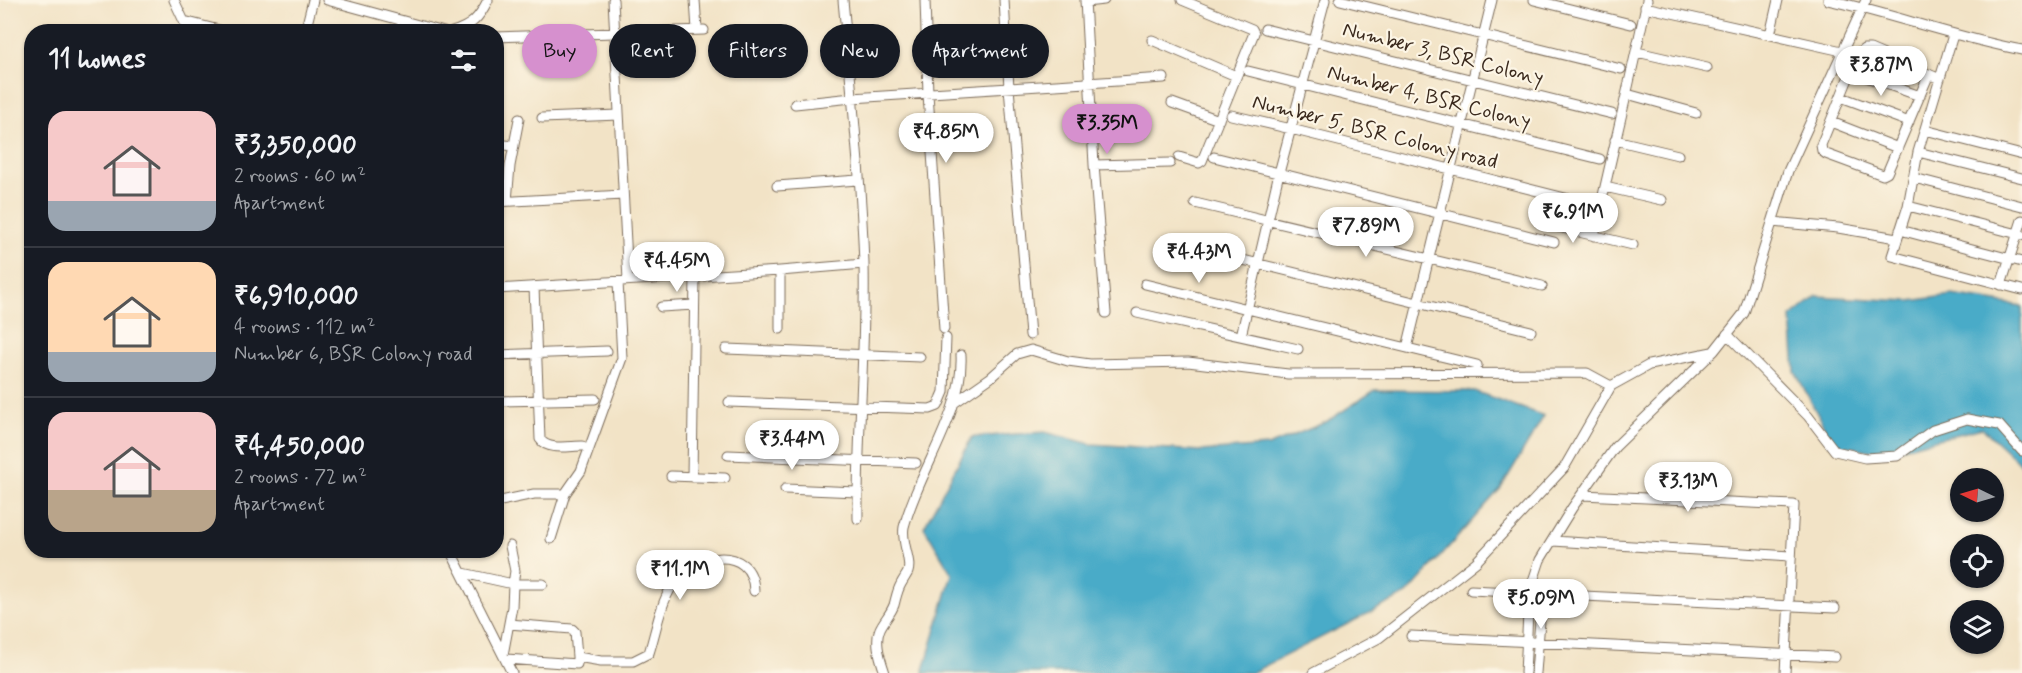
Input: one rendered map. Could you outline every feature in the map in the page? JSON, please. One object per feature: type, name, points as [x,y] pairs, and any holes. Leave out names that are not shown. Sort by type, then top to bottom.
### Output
[{"type":"street","points":[[174,0],[185,24]]},
{"type":"street","points":[[307,24],[313,0]]},
{"type":"street","points":[[327,0],[415,24]]},
{"type":"street","points":[[473,24],[488,0]]},
{"type":"street","points":[[613,0],[614,24]]},
{"type":"street","points":[[695,0],[700,30],[696,30]]},
{"type":"street","points":[[843,0],[864,264],[864,354],[858,461],[858,519]]},
{"type":"street","points":[[729,402],[930,409],[938,405],[944,392],[945,333],[927,94],[925,0]]},
{"type":"street","points":[[1004,0],[1009,88],[1030,335]]},
{"type":"street","points":[[1104,0],[1085,1],[1094,165],[1106,312]]},
{"type":"street","points":[[1179,157],[1199,163],[1202,161],[1254,33],[1252,29],[1182,0]]},
{"type":"street","points":[[1241,336],[1279,173],[1325,0]]},
{"type":"street","points":[[1340,0],[1621,69]]},
{"type":"street","points":[[1407,348],[1492,0]]},
{"type":"street","points":[[1534,0],[1631,24]]},
{"type":"street","points":[[1770,34],[1778,0]]},
{"type":"street","points":[[1828,0],[1864,4],[1953,34],[2022,50]]},
{"type":"street","points":[[1594,236],[1646,4],[1842,51]]},
{"type":"street","points":[[1525,673],[1529,593],[1540,560],[1614,447],[1714,351],[1744,313],[1788,171],[1864,4]]},
{"type":"street","points":[[184,21],[196,24]]},
{"type":"street","name":"Number 3, BSR Colony","points":[[1265,30],[1612,114]]},
{"type":"street","points":[[504,37],[609,33]]},
{"type":"street","points":[[1953,34],[1918,152],[1908,206],[1892,256],[2022,290]]},
{"type":"street","points":[[1152,40],[1236,76]]},
{"type":"street","points":[[1929,74],[1889,170],[1883,175],[1822,151],[1821,146],[1858,54],[1864,49],[1870,49],[1929,74],[1940,79]]},
{"type":"street","points":[[1637,52],[1707,68]]},
{"type":"street","name":"Number 4, BSR Colony","points":[[1248,71],[1600,159]]},
{"type":"street","points":[[1851,72],[1920,96]]},
{"type":"street","points":[[617,78],[628,280]]},
{"type":"street","points":[[795,104],[852,98],[1164,78]]},
{"type":"street","points":[[1627,94],[1696,113]]},
{"type":"street","points":[[1841,97],[1909,122]]},
{"type":"street","points":[[1173,103],[1219,120]]},
{"type":"street","name":"Number 5, BSR Colony road","points":[[1231,115],[1581,202]]},
{"type":"street","points":[[542,118],[619,116]]},
{"type":"street","points":[[507,201],[519,119]]},
{"type":"street","points":[[1831,122],[1898,148]]},
{"type":"street","points":[[1925,130],[2022,155]]},
{"type":"street","points":[[1615,140],[1678,155]]},
{"type":"street","points":[[504,145],[514,146]]},
{"type":"street","points":[[1918,152],[2022,178]]},
{"type":"street","points":[[1214,157],[1554,242]]},
{"type":"street","points":[[1094,165],[1170,163]]},
{"type":"street","points":[[1914,178],[2022,206]]},
{"type":"street","points":[[777,186],[858,180]]},
{"type":"street","points":[[1605,187],[1662,200]]},
{"type":"street","points":[[504,201],[623,195]]},
{"type":"street","points":[[1195,203],[1542,286]]},
{"type":"street","points":[[1908,206],[2020,234]]},
{"type":"street","points":[[2001,285],[2009,258],[2020,234],[2022,220]]},
{"type":"street","points":[[1772,222],[1898,234],[2022,262]]},
{"type":"street","points":[[1558,226],[1633,245]]},
{"type":"street","points":[[1174,243],[1531,331]]},
{"type":"street","points":[[504,289],[864,264]]},
{"type":"street","points":[[780,271],[780,329]]},
{"type":"street","points":[[692,477],[695,276]]},
{"type":"street","points":[[551,539],[565,494],[581,471],[622,358],[618,282]]},
{"type":"street","points":[[1145,284],[1477,365]]},
{"type":"street","points":[[534,287],[540,439],[550,447],[582,446]]},
{"type":"street","points":[[661,307],[694,306]]},
{"type":"street","points":[[1137,313],[1298,349]]},
{"type":"street","points":[[1727,334],[1808,416],[1835,451],[1865,458],[1897,456],[1933,430],[1967,418],[1999,424],[2022,451]]},
{"type":"street","points":[[726,348],[920,357]]},
{"type":"street","points":[[954,403],[990,378],[1017,354],[1031,350],[1068,361],[1090,364],[1188,362],[1288,374],[1587,373],[1611,386]]},
{"type":"street","points":[[504,355],[608,351]]},
{"type":"street","points":[[1313,673],[1379,638],[1476,562],[1564,468],[1611,386],[1649,365],[1714,351]]},
{"type":"street","points":[[885,673],[878,634],[894,605],[899,586],[908,573],[909,566],[903,544],[905,526],[920,480],[954,403],[961,355]]},
{"type":"street","points":[[504,401],[595,399]]},
{"type":"street","points":[[728,455],[916,463]]},
{"type":"street","points":[[671,476],[725,478]]},
{"type":"street","points":[[785,489],[857,492]]},
{"type":"street","points":[[504,500],[534,494],[565,494]]},
{"type":"street","points":[[1583,495],[1794,505],[1785,673]]},
{"type":"street","points":[[1553,541],[1790,556]]},
{"type":"street","points":[[505,657],[515,570],[510,546]]},
{"type":"street","points":[[455,558],[512,673]]},
{"type":"street","points":[[577,657],[601,661],[633,661],[649,653],[672,584],[688,569],[709,558],[730,559],[744,564],[754,578],[754,591]]},
{"type":"street","points":[[463,573],[513,584],[543,584]]},
{"type":"street","points":[[1533,583],[1542,594],[1536,673]]},
{"type":"street","points":[[1471,590],[1529,593]]},
{"type":"street","points":[[1542,594],[1835,608]]},
{"type":"street","points":[[505,657],[577,664],[575,632],[572,629],[509,624]]},
{"type":"street","points":[[1411,636],[1834,657]]},
{"type":"street","points":[[599,673],[601,661]]},
{"type":"street","points":[[633,661],[633,673]]},
{"type":"water","points":[[1952,295],[2022,306],[2022,465],[1982,428],[1883,453],[1833,444],[1795,371],[1791,317],[1817,296],[1910,301]]},
{"type":"water","points":[[1375,390],[1474,391],[1544,416],[1501,488],[1407,594],[1251,673],[923,673],[952,574],[924,527],[972,437],[1045,432],[1091,444],[1201,451],[1268,446],[1326,422]]}]
